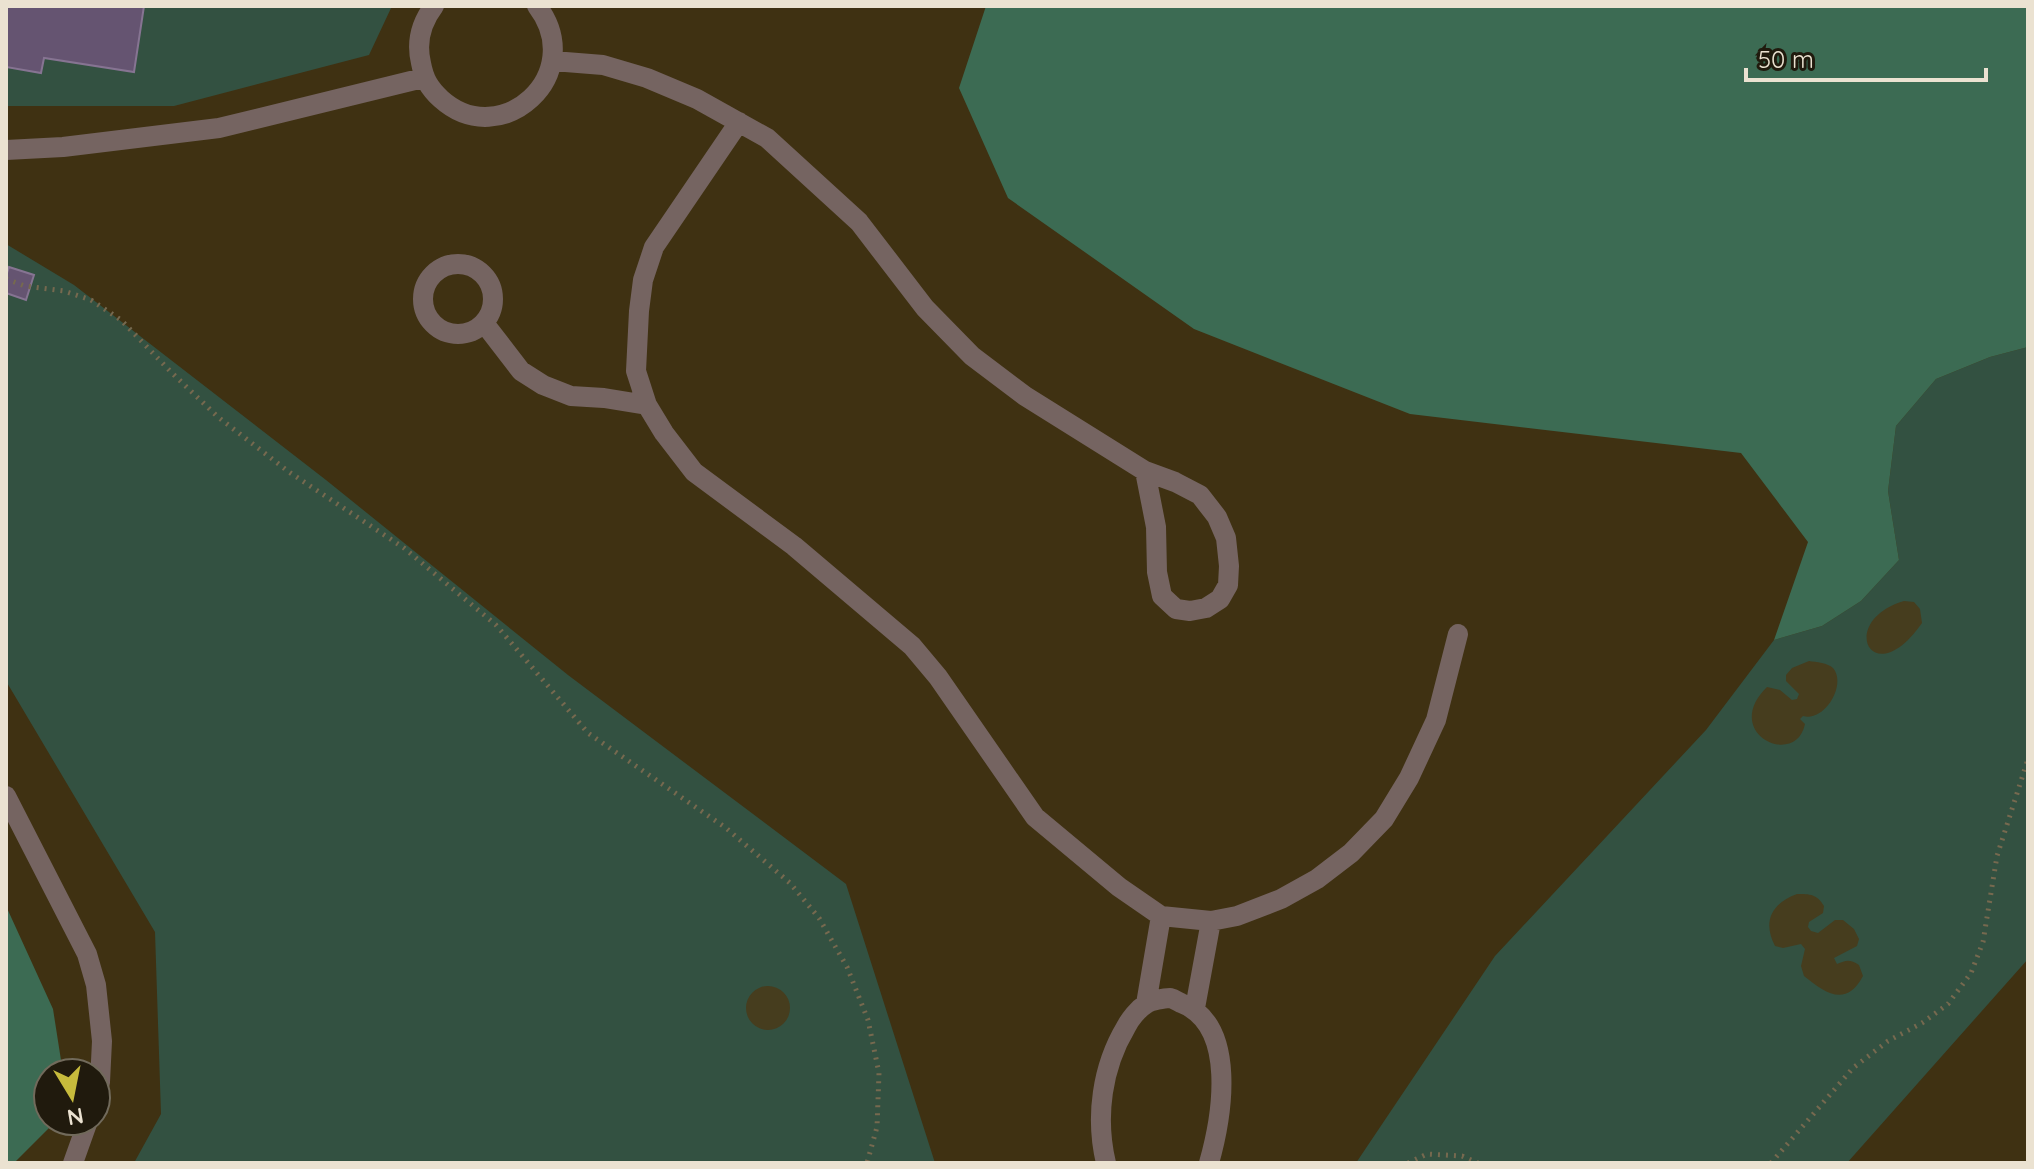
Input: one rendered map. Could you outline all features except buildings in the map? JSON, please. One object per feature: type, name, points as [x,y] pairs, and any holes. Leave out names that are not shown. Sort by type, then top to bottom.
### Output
[{"type":"street","points":[[434,6],[421,28],[418,50],[423,78],[449,106],[469,114],[491,117],[513,111],[531,99],[545,82],[553,61],[553,39],[546,18],[537,6]]},
{"type":"street","points":[[553,61],[603,65],[647,78],[697,99],[767,138],[859,222],[925,308],[972,356],[1025,396],[1145,471],[1200,495],[1217,517],[1226,538],[1229,566],[1228,585],[1220,599],[1206,608],[1190,611],[1176,609],[1162,596],[1157,572],[1156,527],[1145,471]]},
{"type":"street","points":[[6,150],[63,147],[219,128],[423,78]]},
{"type":"street","points":[[739,122],[654,247],[643,280],[636,371],[647,405],[694,472],[794,546],[912,646],[938,677],[1035,817],[1107,878],[1161,916],[1211,921],[1237,916],[1281,899],[1317,879],[1351,853],[1384,819],[1409,778],[1436,720],[1458,634]]},
{"type":"street","points":[[484,323],[521,371],[543,385],[571,396],[647,405]]},
{"type":"street","points":[[6,796],[87,954],[96,985],[101,1057]]},
{"type":"street","points":[[1146,1004],[1161,916]]},
{"type":"street","points":[[1195,1008],[1211,921]]},
{"type":"street","points":[[1106,1163],[1101,1119],[1104,1078],[1115,1045],[1130,1019],[1146,1004],[1170,998],[1195,1008],[1209,1024],[1218,1046],[1222,1097],[1217,1135],[1209,1163]]},
{"type":"street","points":[[73,1163],[82,1137]]},
{"type":"path","points":[[6,279],[91,300],[121,320],[218,417],[289,472],[404,548],[496,625],[588,733],[726,828],[790,883],[819,918],[847,967],[868,1020],[879,1073],[877,1127],[867,1163]]},
{"type":"path","points":[[1771,1163],[1853,1068],[1888,1041],[1922,1023],[1948,1004],[1971,973],[1983,942],[1997,856],[2028,759]]},
{"type":"path","points":[[1408,1163],[1427,1154],[1462,1156],[1478,1163]]},
{"type":"green space","points":[[6,6],[392,6],[369,55],[174,106],[6,106]]},
{"type":"green space","points":[[986,6],[2028,6],[2028,347],[1990,357],[1936,379],[1896,426],[1888,491],[1899,560],[1861,601],[1822,626],[1774,640],[1808,542],[1741,453],[1410,414],[1194,329],[1008,198],[959,88]]},
{"type":"green space","points":[[6,244],[74,285],[326,480],[568,675],[846,884],[935,1163],[134,1163],[161,1114],[155,932],[6,681]]},
{"type":"green space","points":[[2028,347],[2028,959],[1847,1163],[1356,1163],[1495,956],[1706,730],[1774,640],[1822,626],[1861,601],[1899,560],[1888,491],[1896,426],[1936,379],[1990,357]]},
{"type":"green space","points":[[6,906],[53,1009],[60,1057],[32,1057],[32,1137],[40,1137],[14,1163],[6,1163]]},
{"type":"sand","points":[[1904,601],[1914,602],[1920,609],[1922,623],[1904,644],[1889,653],[1876,653],[1869,646],[1867,636],[1871,623],[1883,611]]},
{"type":"sand","points":[[1809,661],[1833,668],[1837,683],[1832,700],[1819,713],[1800,719],[1805,724],[1799,737],[1789,744],[1765,740],[1756,731],[1752,719],[1755,704],[1767,687],[1780,690],[1792,700],[1797,699],[1799,694],[1786,681],[1786,675],[1792,668]]},
{"type":"sand","points":[[1797,894],[1813,896],[1824,906],[1823,913],[1809,922],[1811,931],[1818,933],[1835,920],[1843,920],[1854,929],[1859,939],[1857,946],[1834,958],[1837,964],[1848,961],[1859,965],[1863,976],[1850,992],[1842,995],[1827,992],[1804,976],[1801,966],[1805,949],[1801,944],[1783,948],[1775,946],[1769,929],[1772,914],[1781,902]]},
{"type":"sand","points":[[768,986],[784,992],[790,1008],[784,1024],[768,1030],[752,1024],[746,1008],[752,992]]}]
